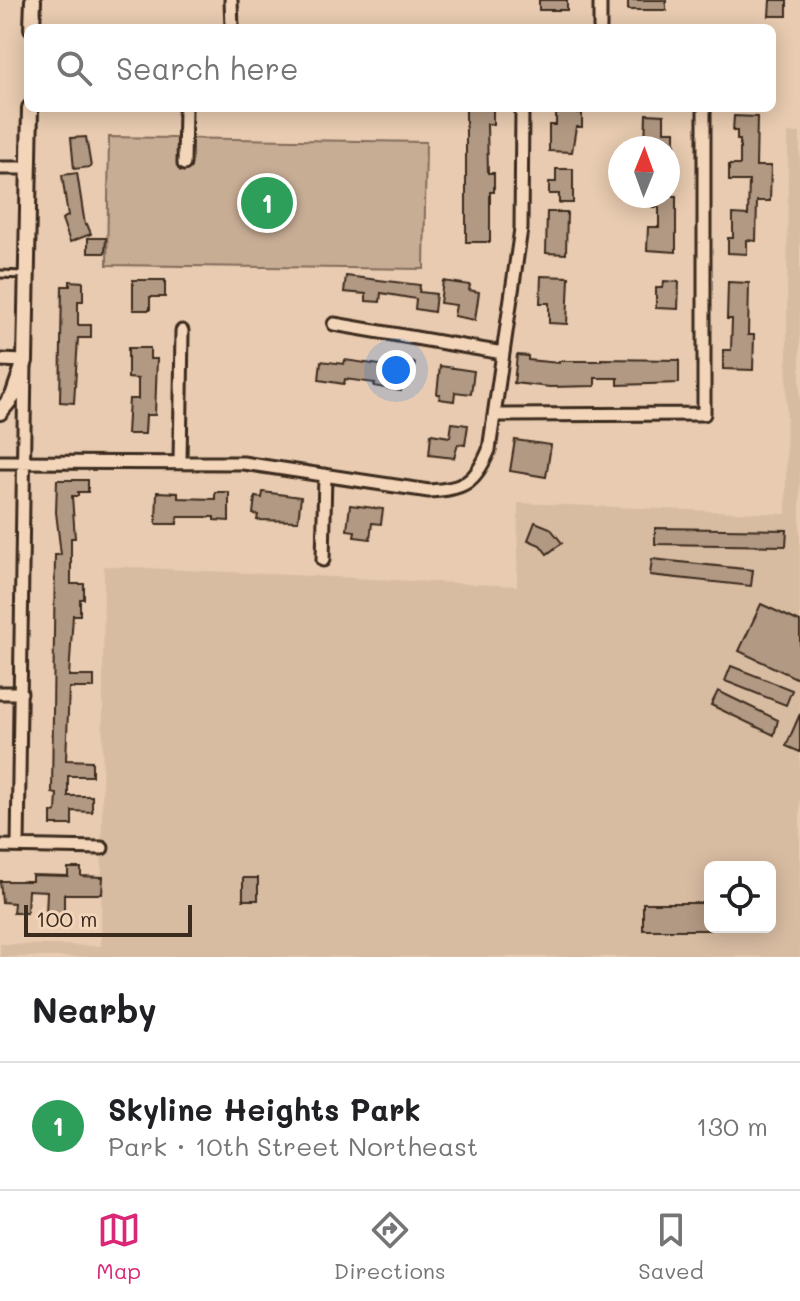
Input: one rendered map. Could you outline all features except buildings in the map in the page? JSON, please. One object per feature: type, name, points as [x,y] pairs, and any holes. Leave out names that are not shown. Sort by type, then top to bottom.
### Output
[{"type":"street","points":[[32,24],[33,0]]},
{"type":"street","points":[[231,0],[232,24]]},
{"type":"street","points":[[600,0],[600,24]]},
{"type":"street","points":[[18,846],[30,112]]},
{"type":"street","points":[[184,164],[185,112]]},
{"type":"street","points":[[0,462],[243,463],[429,491],[455,489],[468,482],[480,470],[489,450],[521,229],[522,112]]},
{"type":"street","points":[[494,415],[704,414],[704,112]]},
{"type":"street","points":[[0,168],[29,168]]},
{"type":"street","points":[[334,324],[503,353]]},
{"type":"street","points":[[180,462],[182,331]]},
{"type":"street","points":[[0,360],[25,361]]},
{"type":"street","points":[[0,412],[13,396],[25,361]]},
{"type":"street","points":[[323,560],[325,475]]},
{"type":"street","points":[[0,693],[21,693]]},
{"type":"street","points":[[0,846],[102,848]]},
{"type":"lane","points":[[0,274],[27,275]]},
{"type":"shaded area","points":[[788,133],[800,133],[800,957],[0,957],[0,944],[101,946],[104,566],[517,586],[518,503],[786,514]]},
{"type":"shaded area","points":[[109,137],[426,142],[424,269],[107,265]]},
{"type":"place","name":"Skyline Heights Park","points":[[267,203]]}]
